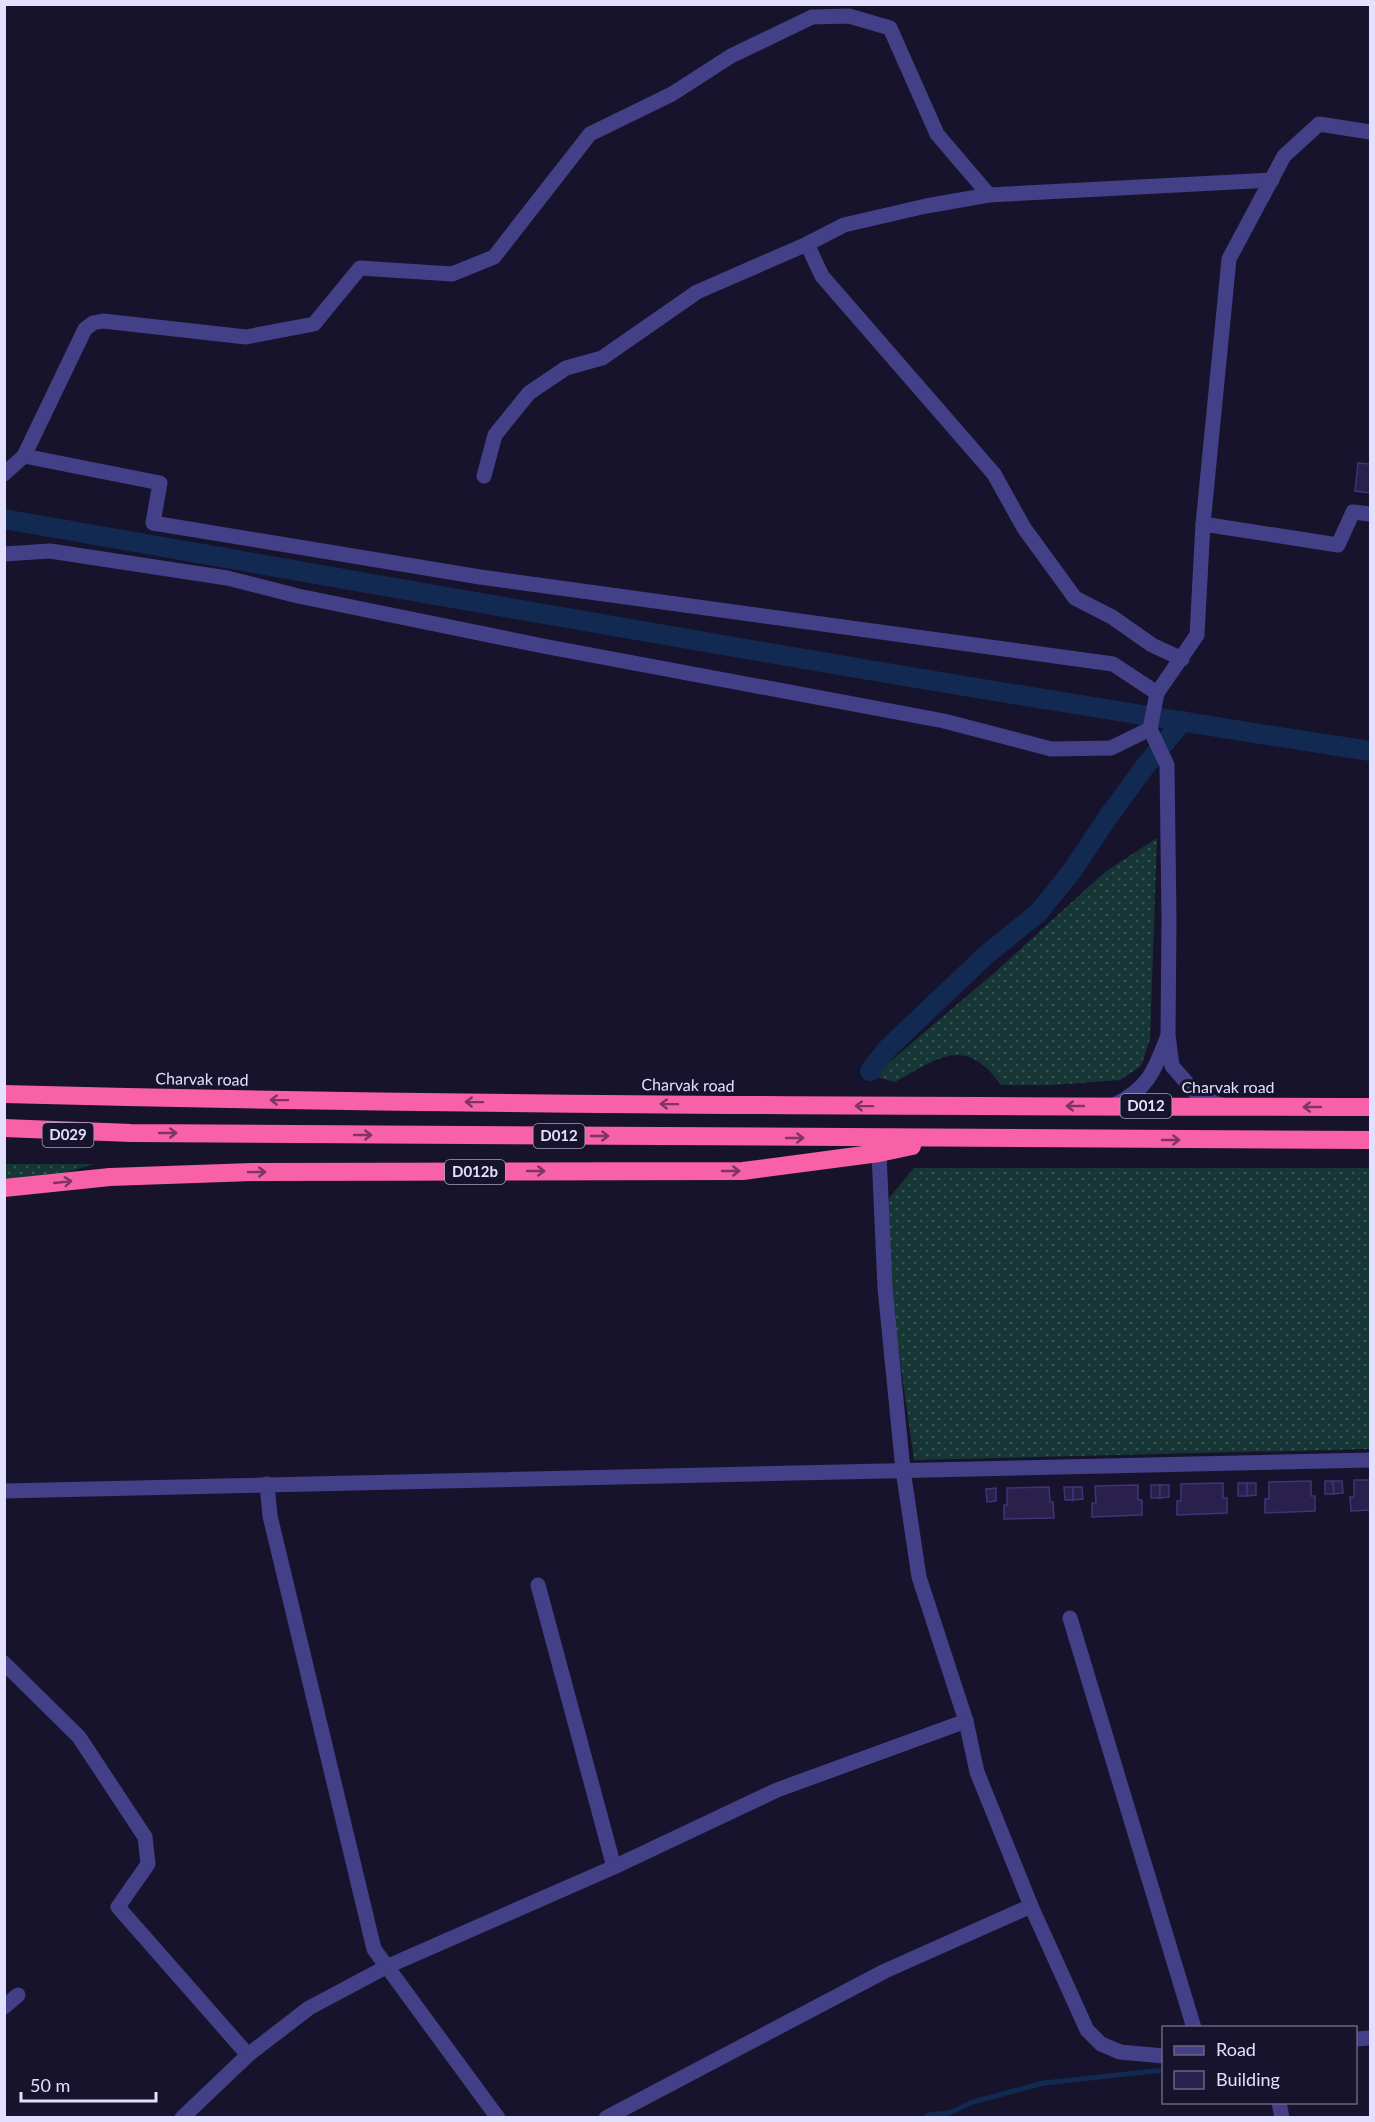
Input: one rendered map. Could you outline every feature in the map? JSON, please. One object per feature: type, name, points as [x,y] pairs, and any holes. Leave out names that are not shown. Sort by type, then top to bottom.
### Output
[{"type":"highway","name":"Charvak road","points":[[4,1094],[260,1100],[910,1107],[1371,1107]]},
{"type":"highway","name":"D012","points":[[4,1128],[131,1133],[1371,1140]]},
{"type":"highway","name":"D029","points":[[4,1137],[131,1133]]},
{"type":"highway","name":"D012b","points":[[4,1188],[110,1177],[252,1172],[743,1171],[879,1153],[944,1139]]},
{"type":"street","points":[[4,474],[24,456],[85,329],[93,323],[103,321],[246,336],[314,324],[360,268],[452,274],[494,257],[590,134],[672,94],[731,56],[812,17],[849,16],[890,28],[937,134],[989,195]]},
{"type":"street","points":[[1228,1107],[1214,1103],[1194,1091],[1172,1066],[1168,1035],[1167,765],[1150,729],[1157,693],[1197,635],[1203,524],[1229,260],[1284,156],[1319,124],[1371,132]]},
{"type":"street","points":[[484,476],[495,435],[529,393],[566,368],[602,358],[697,291],[807,244],[844,225],[926,206],[989,195],[1272,180]]},
{"type":"street","points":[[807,244],[822,276],[994,474],[1024,528],[1074,598],[1112,617],[1152,645],[1182,659]]},
{"type":"street","points":[[24,456],[160,483],[153,524],[480,576],[1113,664],[1157,693]]},
{"type":"street","points":[[1203,524],[1338,544],[1353,512],[1371,513]]},
{"type":"street","points":[[4,554],[50,551],[227,578],[298,596],[543,646],[945,721],[1052,749],[1111,748],[1150,729]]},
{"type":"street","points":[[1113,1106],[1131,1096],[1155,1070],[1168,1035]]},
{"type":"street","points":[[879,1153],[885,1288],[903,1470],[919,1577],[966,1721],[977,1772],[1031,1906],[1087,2030],[1101,2044],[1120,2052],[1162,2056]]},
{"type":"street","points":[[4,1491],[1371,1460]]},
{"type":"street","points":[[267,1484],[270,1516],[374,1949],[498,2118]]},
{"type":"street","points":[[538,1585],[614,1867]]},
{"type":"street","points":[[1071,1618],[1193,2026]]},
{"type":"street","points":[[4,1663],[79,1737],[145,1837],[148,1864],[118,1907],[248,2055]]},
{"type":"street","points":[[182,2118],[248,2055],[309,2008],[386,1966],[614,1867],[777,1790],[966,1721]]},
{"type":"street","points":[[606,2118],[885,1971],[1031,1906]]},
{"type":"street","points":[[4,2007],[18,1995]]},
{"type":"green space","points":[[1157,838],[1150,1039],[1141,1066],[1120,1080],[1052,1085],[1001,1085],[988,1069],[976,1060],[964,1055],[951,1055],[925,1065],[895,1082],[873,1076],[994,973],[1105,872]]},
{"type":"green space","points":[[4,1164],[94,1164],[68,1172],[5,1180]]},
{"type":"green space","points":[[914,1168],[1370,1168],[1370,1449],[914,1460],[893,1310],[886,1235],[889,1198]]},
{"type":"building","points":[[1358,463],[1370,464],[1370,493],[1355,491]]},
{"type":"building","points":[[1354,1480],[1370,1480],[1370,1510],[1351,1511],[1350,1497],[1354,1497]]},
{"type":"building","points":[[1311,1481],[1311,1496],[1315,1496],[1315,1511],[1265,1513],[1265,1499],[1269,1499],[1269,1482]]},
{"type":"building","points":[[1325,1481],[1333,1481],[1334,1494],[1325,1494]]},
{"type":"building","points":[[1333,1481],[1342,1481],[1343,1493],[1334,1494]]},
{"type":"building","points":[[1223,1483],[1223,1498],[1227,1498],[1227,1513],[1177,1515],[1177,1501],[1181,1501],[1181,1484]]},
{"type":"building","points":[[1238,1483],[1247,1483],[1247,1496],[1238,1496]]},
{"type":"building","points":[[1247,1483],[1256,1483],[1256,1495],[1247,1496]]},
{"type":"building","points":[[1138,1485],[1138,1500],[1142,1500],[1142,1515],[1092,1517],[1092,1503],[1096,1503],[1095,1486]]},
{"type":"building","points":[[1151,1485],[1160,1485],[1160,1498],[1151,1498]]},
{"type":"building","points":[[1160,1485],[1169,1485],[1169,1497],[1160,1498]]},
{"type":"building","points":[[1049,1487],[1054,1518],[1004,1519],[1007,1488]]},
{"type":"building","points":[[1064,1487],[1073,1487],[1073,1500],[1065,1500]]},
{"type":"building","points":[[1073,1487],[1082,1487],[1083,1499],[1073,1500]]},
{"type":"building","points":[[996,1488],[996,1501],[987,1502],[986,1489]]},
{"type":"waterway","points":[[4,519],[857,668],[1370,751]]},
{"type":"waterway","points":[[870,1071],[886,1050],[986,955],[1038,913],[1072,871],[1146,765],[1183,721]]},
{"type":"waterway","points":[[925,2118],[929,2115],[949,2113],[973,2102],[1044,2083],[1162,2070]]}]
